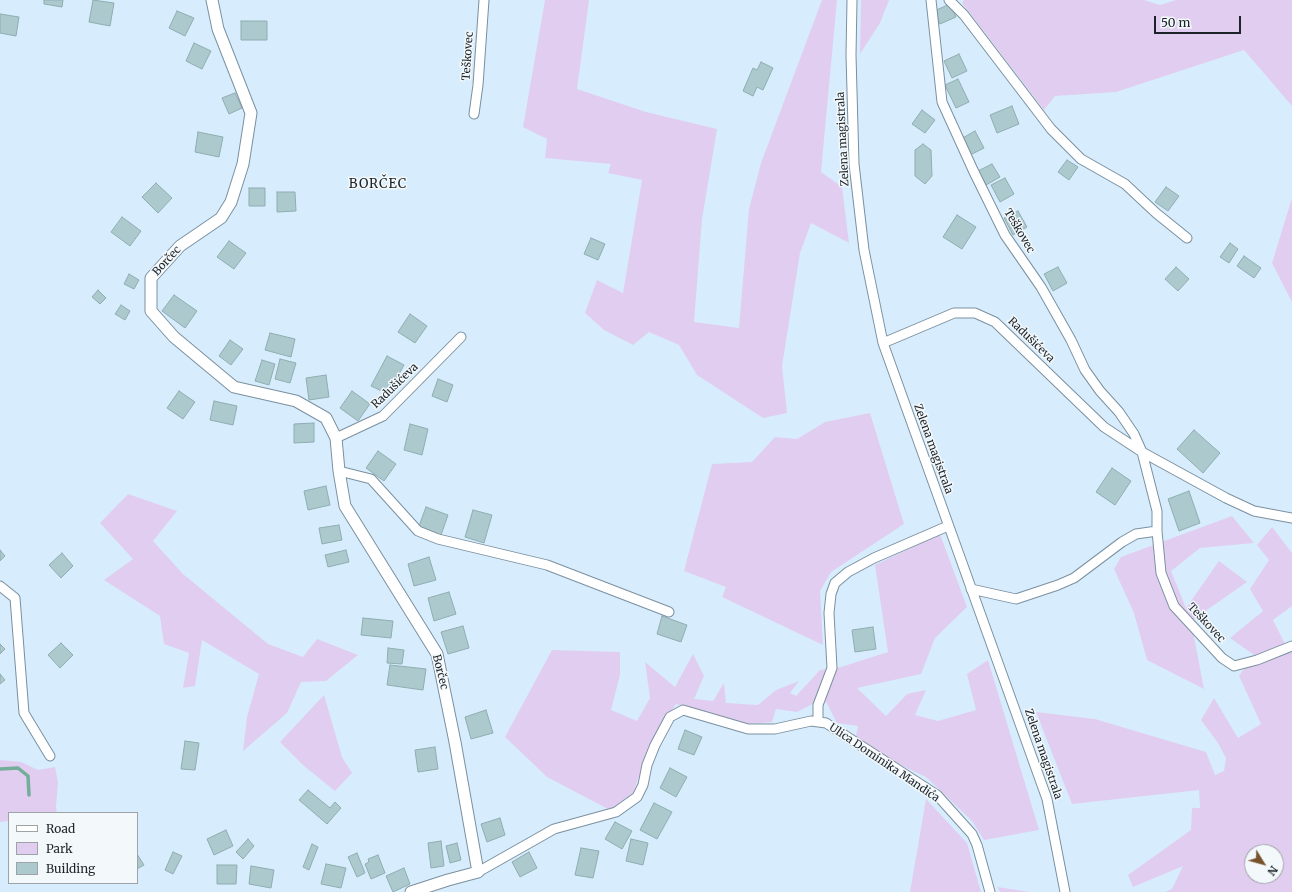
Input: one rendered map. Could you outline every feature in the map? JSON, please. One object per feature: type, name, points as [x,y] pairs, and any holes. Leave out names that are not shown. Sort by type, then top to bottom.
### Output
[{"type":"street","name":"Borčec","points":[[212,0],[218,29],[251,113],[243,164],[231,202],[221,218],[180,246],[151,278],[152,311],[174,337],[234,387],[296,400],[326,418],[336,438],[339,472],[345,506],[437,654],[455,742],[478,872]]},
{"type":"street","name":"Teškovec","points":[[474,114],[478,85],[484,0]]},
{"type":"street","name":"Zelena magistrala","points":[[852,0],[851,55],[854,164],[864,250],[883,344],[1047,799],[1066,892]]},
{"type":"street","name":"Teškovec","points":[[931,0],[942,102],[1005,235],[1041,287],[1071,340],[1085,370],[1100,391],[1119,412],[1134,434],[1142,452],[1157,511],[1157,531],[1161,573],[1174,606],[1222,658],[1234,666],[1257,660],[1292,646]]},
{"type":"street","points":[[949,0],[964,15],[1050,129],[1081,159],[1125,184],[1156,213],[1187,238]]},
{"type":"street","name":"Radušićeva","points":[[883,344],[954,313],[975,312],[995,322],[1104,427],[1142,452]]},
{"type":"street","name":"Radušićeva","points":[[336,438],[383,416],[461,337]]},
{"type":"street","points":[[1142,452],[1226,498],[1254,511],[1292,518]]},
{"type":"street","points":[[339,472],[371,479],[418,531],[438,539],[547,565],[669,612]]},
{"type":"street","name":"Ulica Dominika Mandića","points":[[818,722],[818,705],[832,668],[829,613],[831,594],[835,583],[848,572],[874,558],[948,526]]},
{"type":"street","points":[[971,589],[1016,599],[1074,578],[1122,542],[1136,534],[1157,531]]},
{"type":"street","points":[[0,586],[16,598],[24,713],[50,756]]},
{"type":"street","name":"Ulica Dominika Mandića","points":[[411,892],[478,872],[554,829],[616,812],[637,797],[643,785],[647,765],[655,745],[670,717],[683,710],[748,729],[775,729],[811,721],[826,723],[937,795],[972,834],[977,845],[990,892]]},
{"type":"green space","points":[[545,0],[589,0],[577,89],[646,112],[717,129],[702,219],[694,322],[739,328],[749,209],[761,163],[822,0],[837,0],[821,172],[842,187],[849,243],[811,223],[800,253],[782,366],[787,413],[763,418],[697,375],[679,345],[649,332],[633,345],[604,330],[585,313],[597,280],[623,293],[642,180],[608,173],[611,164],[545,158],[547,139],[523,127]]},
{"type":"green space","points":[[861,0],[889,0],[880,23],[860,54]]},
{"type":"green space","points":[[964,0],[1144,0],[1160,5],[1176,0],[1292,0],[1292,106],[1244,50],[1116,92],[1055,96],[1044,110],[962,3]]},
{"type":"green space","points":[[1292,198],[1292,302],[1272,263]]},
{"type":"green space","points":[[870,413],[904,524],[831,572],[820,591],[823,645],[722,597],[726,587],[684,571],[712,464],[752,462],[775,437],[797,439],[825,422]]},
{"type":"green space","points":[[128,494],[177,511],[153,541],[183,574],[268,644],[303,657],[317,639],[358,655],[326,681],[301,682],[287,713],[243,751],[247,717],[259,674],[202,640],[195,686],[183,688],[189,653],[164,644],[160,616],[104,580],[133,559],[100,523]]},
{"type":"green space","points":[[1232,516],[1254,543],[1200,548],[1171,571],[1186,608],[1219,561],[1247,582],[1191,621],[1204,689],[1147,660],[1134,613],[1114,569],[1121,557]]},
{"type":"green space","points":[[1272,527],[1292,553],[1292,606],[1273,620],[1289,652],[1292,653],[1292,892],[1165,892],[1172,889],[1183,866],[1133,887],[1128,875],[1191,830],[1192,808],[1200,808],[1199,790],[1072,804],[1036,712],[1095,719],[1206,752],[1215,775],[1224,771],[1226,758],[1218,743],[1201,720],[1214,698],[1238,738],[1261,724],[1239,676],[1254,655],[1230,638],[1263,611],[1250,589],[1269,560],[1257,545]]},
{"type":"green space","points":[[940,534],[967,607],[935,638],[921,674],[857,688],[886,716],[907,694],[926,690],[915,715],[938,721],[976,710],[967,674],[988,660],[1039,830],[984,840],[972,821],[926,777],[892,761],[856,736],[858,726],[837,723],[824,698],[797,712],[776,709],[772,722],[747,724],[676,704],[667,717],[644,763],[633,793],[610,810],[547,777],[505,737],[552,650],[620,652],[620,675],[611,710],[637,721],[650,698],[645,662],[675,687],[693,654],[704,676],[694,699],[713,701],[724,683],[726,703],[758,705],[776,690],[799,681],[790,693],[796,696],[820,670],[841,667],[888,652],[875,565]]},
{"type":"green space","points":[[324,695],[342,757],[352,773],[335,791],[304,766],[280,742]]},
{"type":"green space","points":[[0,760],[21,762],[38,770],[55,767],[58,782],[57,812],[8,812],[8,821],[0,822]]},
{"type":"green space","points":[[926,799],[967,843],[981,892],[910,892]]},
{"type":"green space","points":[[997,887],[1030,892],[1000,892]]},
{"type":"building","points":[[44,0],[63,0],[62,7],[44,4]]},
{"type":"building","points":[[93,0],[114,3],[110,26],[89,22]]},
{"type":"building","points":[[950,4],[956,17],[940,24],[934,11]]},
{"type":"building","points":[[177,11],[194,18],[185,36],[169,28]]},
{"type":"building","points":[[0,14],[19,17],[16,36],[0,33]]},
{"type":"building","points":[[241,21],[267,21],[267,40],[241,40]]},
{"type":"building","points":[[194,43],[211,51],[202,69],[186,61]]},
{"type":"building","points":[[959,54],[967,71],[952,78],[944,61]]},
{"type":"building","points":[[761,62],[773,68],[763,90],[757,87],[753,96],[743,91],[753,68],[757,70]]},
{"type":"building","points":[[958,79],[969,102],[956,108],[945,85]]},
{"type":"building","points":[[235,93],[242,108],[229,114],[222,98]]},
{"type":"building","points":[[1012,106],[1019,124],[997,133],[990,115]]},
{"type":"building","points":[[922,110],[935,120],[925,133],[912,124]]},
{"type":"building","points":[[975,131],[984,148],[970,155],[961,139]]},
{"type":"building","points":[[198,132],[223,137],[219,157],[195,152]]},
{"type":"building","points":[[923,144],[931,150],[932,176],[925,184],[915,176],[915,150]]},
{"type":"building","points":[[1067,160],[1078,167],[1069,180],[1058,172]]},
{"type":"building","points":[[992,164],[1000,177],[986,185],[978,171]]},
{"type":"building","points":[[1005,178],[1014,194],[1000,202],[991,185]]},
{"type":"building","points":[[156,183],[172,198],[158,213],[142,197]]},
{"type":"building","points":[[1166,187],[1179,196],[1168,211],[1155,202]]},
{"type":"building","points":[[249,188],[265,188],[265,206],[249,206]]},
{"type":"building","points":[[277,192],[295,192],[296,211],[277,212]]},
{"type":"building","points":[[1018,211],[1027,227],[1013,235],[1004,218]]},
{"type":"building","points":[[957,215],[976,227],[962,249],[943,237]]},
{"type":"building","points":[[122,217],[141,231],[130,246],[111,232]]},
{"type":"building","points":[[591,238],[605,244],[598,260],[584,254]]},
{"type":"building","points":[[229,241],[246,253],[234,269],[217,257]]},
{"type":"building","points":[[1230,243],[1238,249],[1229,263],[1220,257]]},
{"type":"building","points":[[1244,256],[1261,268],[1254,278],[1237,266]]},
{"type":"building","points":[[1058,267],[1067,283],[1053,291],[1044,274]]},
{"type":"building","points":[[1176,267],[1189,279],[1178,291],[1165,279]]},
{"type":"building","points":[[129,274],[139,280],[134,289],[124,284]]},
{"type":"building","points":[[98,290],[106,298],[100,304],[92,297]]},
{"type":"building","points":[[174,295],[197,311],[185,328],[162,311]]},
{"type":"building","points":[[121,305],[130,311],[125,320],[115,314]]},
{"type":"building","points":[[410,314],[427,326],[415,343],[398,332]]},
{"type":"building","points":[[270,333],[295,339],[291,357],[265,350]]},
{"type":"building","points":[[230,340],[243,349],[231,365],[219,356]]},
{"type":"building","points":[[387,356],[404,365],[388,394],[371,386]]},
{"type":"building","points":[[280,359],[296,363],[290,383],[275,379]]},
{"type":"building","points":[[262,360],[275,364],[269,385],[255,381]]},
{"type":"building","points":[[326,375],[329,397],[309,400],[306,378]]},
{"type":"building","points":[[438,379],[453,385],[447,402],[432,396]]},
{"type":"building","points":[[179,391],[195,402],[183,419],[167,408]]},
{"type":"building","points":[[352,391],[370,404],[358,421],[340,408]]},
{"type":"building","points":[[214,401],[237,406],[233,425],[210,420]]},
{"type":"building","points":[[314,423],[314,442],[294,443],[294,424]]},
{"type":"building","points":[[410,424],[428,429],[422,455],[404,450]]},
{"type":"building","points":[[1194,430],[1220,453],[1203,473],[1177,449]]},
{"type":"building","points":[[378,451],[396,464],[384,481],[366,468]]},
{"type":"building","points":[[1112,468],[1131,481],[1115,505],[1096,492]]},
{"type":"building","points":[[326,486],[330,505],[308,510],[304,491]]},
{"type":"building","points":[[1189,491],[1200,523],[1179,531],[1168,499]]},
{"type":"building","points":[[426,507],[448,515],[441,535],[419,526]]},
{"type":"building","points":[[473,510],[492,515],[484,543],[465,537]]},
{"type":"building","points":[[339,525],[342,540],[322,544],[319,528]]},
{"type":"building","points":[[0,550],[5,556],[0,561]]},
{"type":"building","points":[[346,550],[349,562],[328,567],[325,555]]},
{"type":"building","points":[[62,553],[73,566],[61,578],[49,565]]},
{"type":"building","points":[[429,557],[436,580],[414,586],[408,564]]},
{"type":"building","points":[[449,592],[456,614],[434,621],[428,598]]},
{"type":"building","points":[[662,616],[687,625],[681,642],[657,634]]},
{"type":"building","points":[[363,618],[393,621],[391,638],[361,635]]},
{"type":"building","points":[[463,626],[469,648],[448,654],[441,632]]},
{"type":"building","points":[[873,627],[876,649],[855,652],[852,630]]},
{"type":"building","points":[[61,643],[73,655],[60,668],[48,655]]},
{"type":"building","points":[[0,644],[5,649],[0,654]]},
{"type":"building","points":[[388,648],[404,650],[402,664],[387,663]]},
{"type":"building","points":[[390,665],[426,669],[423,690],[387,685]]},
{"type":"building","points":[[0,674],[5,680],[0,684]]},
{"type":"building","points":[[486,710],[493,733],[471,739],[465,717]]},
{"type":"building","points":[[685,730],[702,737],[694,755],[678,749]]},
{"type":"building","points":[[185,741],[199,743],[195,770],[181,769]]},
{"type":"building","points":[[435,747],[438,769],[418,772],[415,750]]},
{"type":"building","points":[[670,768],[687,777],[676,797],[660,788]]},
{"type":"building","points":[[308,790],[330,808],[335,802],[341,808],[327,824],[299,800]]},
{"type":"building","points":[[654,803],[672,812],[657,839],[640,830]]},
{"type":"building","points":[[500,818],[505,835],[487,842],[481,824]]},
{"type":"building","points":[[615,822],[632,831],[622,849],[605,839]]},
{"type":"building","points":[[226,830],[233,846],[214,855],[207,839]]},
{"type":"building","points":[[248,839],[254,846],[243,859],[236,852]]},
{"type":"building","points":[[631,839],[648,843],[643,865],[626,861]]},
{"type":"building","points":[[441,841],[444,866],[431,868],[428,843]]},
{"type":"building","points":[[457,843],[461,860],[450,863],[446,846]]},
{"type":"building","points":[[312,844],[318,847],[309,870],[303,867]]},
{"type":"building","points":[[581,848],[599,851],[593,878],[575,875]]},
{"type":"building","points":[[173,852],[182,856],[173,874],[165,870]]},
{"type":"building","points":[[529,852],[537,868],[520,877],[512,862]]},
{"type":"building","points":[[357,853],[365,873],[357,877],[348,857]]},
{"type":"building","points":[[378,855],[385,873],[371,879],[365,864],[369,862],[368,859]]},
{"type":"building","points":[[138,856],[144,865],[138,868]]},
{"type":"building","points":[[326,864],[346,868],[341,888],[321,884]]},
{"type":"building","points":[[217,865],[237,865],[236,884],[217,884]]},
{"type":"building","points":[[251,866],[274,870],[271,888],[249,884]]},
{"type":"building","points":[[404,868],[410,884],[393,892],[386,876]]},
{"type":"waterway","points":[[0,769],[18,768],[28,776],[29,795]]},
{"type":"district","name":"BORČEC","points":[[378,184]]}]
